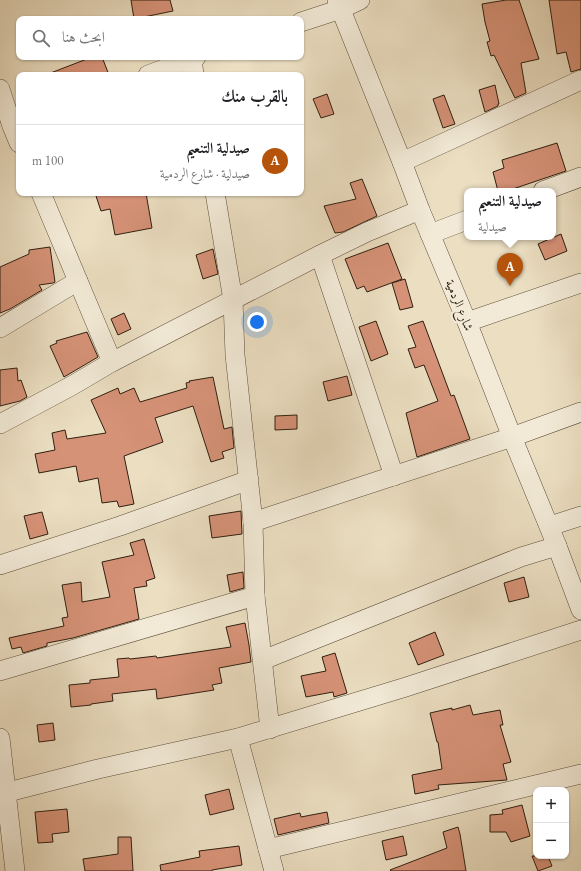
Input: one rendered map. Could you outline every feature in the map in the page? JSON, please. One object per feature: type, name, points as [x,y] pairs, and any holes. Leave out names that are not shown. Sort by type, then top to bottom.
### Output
[{"type":"street","points":[[304,21],[339,4],[360,0]]},
{"type":"street","name":"شارع الردمية","points":[[339,4],[420,210],[550,526],[581,610]]},
{"type":"street","points":[[161,72],[194,64]]},
{"type":"street","points":[[402,162],[581,80]]},
{"type":"street","points":[[0,89],[12,132]]},
{"type":"street","points":[[551,188],[581,176]]},
{"type":"street","points":[[41,196],[112,362]]},
{"type":"street","points":[[216,196],[233,300],[235,356],[253,522],[255,596],[270,729]]},
{"type":"street","points":[[0,424],[73,385],[112,362],[320,255],[367,232],[420,210]]},
{"type":"street","points":[[430,234],[464,221]]},
{"type":"street","points":[[320,255],[394,476]]},
{"type":"street","points":[[0,328],[78,281]]},
{"type":"street","points":[[467,322],[581,283]]},
{"type":"street","points":[[253,522],[394,476],[581,412]]},
{"type":"street","points":[[0,565],[120,526],[249,480]]},
{"type":"street","points":[[550,526],[581,516]]},
{"type":"street","points":[[263,660],[521,557],[557,546]]},
{"type":"street","points":[[0,671],[255,596]]},
{"type":"street","points":[[3,793],[98,769],[238,738],[270,729],[406,687],[581,630]]},
{"type":"street","points":[[0,738],[3,793],[15,871]]},
{"type":"street","points":[[238,738],[274,871]]},
{"type":"street","points":[[268,849],[581,774]]},
{"type":"building","points":[[131,0],[170,0],[173,11],[149,16],[134,16]]},
{"type":"building","points":[[506,0],[519,0],[539,59],[521,63],[526,93],[515,98],[494,55],[491,56],[487,42],[490,41],[482,4]]},
{"type":"building","points":[[549,0],[581,0],[581,69],[571,72],[566,52],[557,54]]},
{"type":"building","points":[[84,60],[103,60],[108,72],[53,72]]},
{"type":"building","points":[[495,85],[499,104],[498,106],[485,112],[479,90]]},
{"type":"building","points":[[327,94],[334,114],[321,118],[313,99]]},
{"type":"building","points":[[444,95],[455,124],[443,128],[433,99]]},
{"type":"building","points":[[557,143],[566,171],[516,188],[497,188],[493,172],[504,168],[502,160]]},
{"type":"building","points":[[362,179],[377,216],[343,232],[335,233],[324,206],[356,199],[350,183]]},
{"type":"building","points":[[96,196],[147,196],[152,228],[115,235],[110,209],[101,211]]},
{"type":"building","points":[[561,234],[567,251],[545,260],[538,244],[547,240],[556,240],[556,236]]},
{"type":"building","points":[[388,243],[402,279],[367,292],[364,286],[357,289],[345,259]]},
{"type":"building","points":[[50,247],[55,282],[39,285],[42,290],[10,309],[0,313],[0,267],[29,254],[29,250]]},
{"type":"building","points":[[213,249],[218,274],[203,279],[196,255]]},
{"type":"building","points":[[405,279],[413,307],[400,310],[392,283]]},
{"type":"building","points":[[124,313],[131,329],[118,335],[111,319]]},
{"type":"building","points":[[376,321],[388,354],[371,361],[359,327]]},
{"type":"building","points":[[423,321],[451,396],[454,395],[470,439],[417,457],[406,413],[438,401],[424,365],[415,368],[408,349],[416,347],[408,326]]},
{"type":"building","points":[[87,332],[98,357],[64,377],[50,346],[57,343],[56,341]]},
{"type":"building","points":[[17,368],[18,381],[21,380],[27,397],[20,401],[0,406],[0,370]]},
{"type":"building","points":[[347,376],[352,395],[328,401],[323,382]]},
{"type":"building","points":[[213,377],[224,429],[232,427],[234,448],[222,452],[224,458],[211,462],[193,406],[155,418],[163,442],[124,456],[134,504],[119,507],[117,501],[102,503],[98,478],[79,482],[76,466],[39,473],[35,454],[55,450],[52,433],[65,430],[67,439],[106,433],[91,400],[118,388],[120,394],[134,388],[140,402],[187,388],[186,383],[190,382],[189,381]]},
{"type":"building","points":[[297,415],[297,429],[275,430],[275,416]]},
{"type":"building","points":[[241,511],[242,534],[212,538],[209,516]]},
{"type":"building","points":[[42,512],[48,534],[30,539],[24,516]]},
{"type":"building","points":[[144,539],[155,578],[146,581],[147,586],[134,588],[139,619],[73,638],[47,643],[47,646],[23,653],[21,647],[12,649],[9,638],[64,626],[62,618],[68,617],[62,585],[81,582],[82,602],[110,597],[102,562],[134,555],[130,543]]},
{"type":"building","points":[[243,572],[244,588],[230,592],[227,575]]},
{"type":"building","points":[[524,577],[529,597],[509,602],[504,583]]},
{"type":"building","points":[[245,623],[251,662],[219,668],[222,683],[212,685],[214,690],[157,699],[156,689],[112,694],[113,701],[71,707],[69,685],[90,683],[90,680],[119,677],[117,659],[156,656],[157,658],[231,647],[226,627]]},
{"type":"building","points":[[435,632],[444,655],[418,665],[409,643]]},
{"type":"building","points":[[335,653],[347,693],[334,697],[333,692],[306,697],[301,676],[326,671],[322,657]]},
{"type":"building","points":[[470,705],[473,715],[500,710],[503,725],[500,725],[511,762],[503,764],[507,780],[438,785],[439,789],[415,794],[412,775],[442,769],[438,742],[430,713],[452,708],[452,710]]},
{"type":"building","points":[[53,723],[55,740],[39,742],[37,725]]},
{"type":"building","points":[[229,789],[234,809],[210,815],[205,795]]},
{"type":"building","points":[[522,805],[530,836],[511,842],[506,832],[490,832],[490,815],[503,814],[502,810]]},
{"type":"building","points":[[67,809],[69,832],[52,834],[53,842],[38,843],[35,812]]},
{"type":"building","points":[[327,812],[329,823],[278,835],[274,819],[300,813],[301,817]]},
{"type":"building","points":[[458,827],[466,871],[390,870],[447,848],[443,832]]},
{"type":"building","points":[[403,836],[407,855],[386,860],[382,841]]},
{"type":"building","points":[[118,837],[131,837],[133,871],[85,871],[83,859],[118,854]]},
{"type":"building","points":[[239,846],[242,865],[212,871],[161,871],[160,865],[200,857],[199,851]]},
{"type":"building","points":[[533,859],[549,859],[552,866],[538,871]]},
{"type":"place","name":"صيدلية التنعيم","points":[[510,286]]}]
